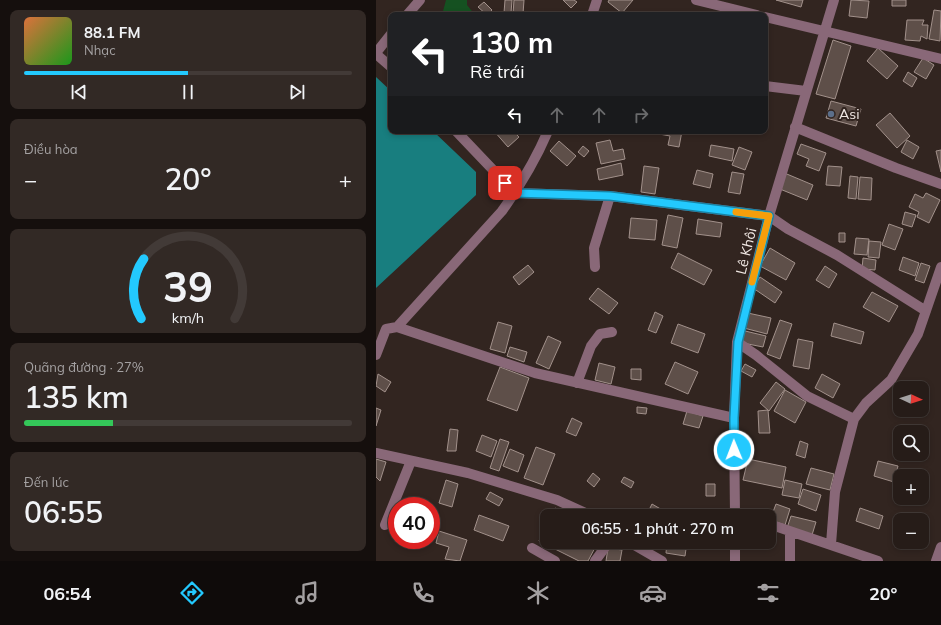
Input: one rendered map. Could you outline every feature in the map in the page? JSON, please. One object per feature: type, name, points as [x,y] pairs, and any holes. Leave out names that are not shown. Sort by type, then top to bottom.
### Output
[{"type":"street","points":[[410,12],[420,0]]},
{"type":"street","points":[[593,12],[597,0]]},
{"type":"street","points":[[696,0],[721,3],[747,12]]},
{"type":"street","name":"Lê Khôi","points":[[735,509],[734,418],[738,342],[769,216],[834,0]]},
{"type":"street","points":[[768,18],[941,59]]},
{"type":"street","points":[[388,38],[376,54],[388,64]]},
{"type":"street","points":[[768,86],[806,91]]},
{"type":"street","points":[[795,126],[896,168],[941,184]]},
{"type":"street","points":[[459,134],[515,193],[610,196],[769,216],[788,229],[837,255],[926,311]]},
{"type":"street","points":[[397,327],[502,211],[515,193],[539,152],[547,134]]},
{"type":"street","points":[[595,267],[594,248],[610,196]]},
{"type":"street","points":[[831,544],[835,492],[854,419],[866,403],[891,380],[918,334],[941,267]]},
{"type":"street","points":[[376,355],[381,330],[397,327],[535,373],[734,418]]},
{"type":"street","points":[[577,383],[591,346],[600,334],[612,332]]},
{"type":"street","points":[[738,342],[756,354],[807,396],[854,419]]},
{"type":"street","points":[[376,453],[468,473],[557,500],[577,509]]},
{"type":"street","points":[[385,525],[411,461]]},
{"type":"street","points":[[776,527],[878,561]]},
{"type":"street","points":[[790,532],[790,561]]},
{"type":"street","points":[[936,561],[941,547]]},
{"type":"street","points":[[532,548],[555,561]]},
{"type":"street","points":[[596,561],[604,549]]},
{"type":"street","points":[[641,549],[662,561]]},
{"type":"street","points":[[735,549],[735,561]]},
{"type":"green space","points":[[446,0],[467,0],[467,5],[473,12],[443,12]]},
{"type":"water","points":[[376,77],[388,88],[388,134],[436,134],[476,172],[476,195],[376,288]]},
{"type":"building","points":[[505,0],[512,0],[511,12],[504,12]]},
{"type":"building","points":[[514,0],[524,0],[523,12],[513,12]]},
{"type":"building","points":[[563,0],[574,0],[577,2],[571,8]]},
{"type":"building","points":[[609,0],[633,0],[623,12],[608,2]]},
{"type":"building","points":[[776,0],[803,0],[801,7]]},
{"type":"building","points":[[851,0],[869,1],[867,18],[849,16]]},
{"type":"building","points":[[892,0],[906,0],[906,6],[892,6]]},
{"type":"building","points":[[484,2],[492,10],[490,12],[484,12],[478,7]]},
{"type":"building","points":[[934,10],[941,11],[940,41],[929,39]]},
{"type":"building","points":[[907,20],[924,20],[922,25],[928,25],[927,39],[921,36],[920,41],[905,40]]},
{"type":"building","points":[[833,40],[851,46],[835,99],[816,94]]},
{"type":"building","points":[[878,48],[898,66],[887,79],[867,61]]},
{"type":"building","points":[[923,58],[934,65],[926,79],[914,72]]},
{"type":"building","points":[[908,72],[917,78],[912,87],[903,81]]},
{"type":"building","points":[[831,101],[861,109],[856,126],[826,118]]},
{"type":"building","points":[[890,113],[910,136],[897,148],[876,125]]},
{"type":"building","points":[[497,134],[516,134],[519,137],[508,147]]},
{"type":"building","points":[[659,134],[681,134],[679,147],[668,145],[670,136]]},
{"type":"building","points":[[610,140],[613,151],[623,149],[625,159],[601,164],[596,143]]},
{"type":"building","points":[[907,140],[919,147],[913,159],[901,152]]},
{"type":"building","points":[[559,141],[576,156],[567,166],[550,151]]},
{"type":"building","points":[[801,144],[826,153],[819,171],[806,166],[809,159],[797,154]]},
{"type":"building","points":[[711,145],[734,149],[732,161],[709,156]]},
{"type":"building","points":[[583,146],[589,151],[584,157],[578,152]]},
{"type":"building","points":[[739,147],[752,152],[745,170],[732,165]]},
{"type":"building","points":[[941,150],[941,172],[936,151]]},
{"type":"building","points":[[621,163],[623,175],[599,180],[597,169]]},
{"type":"building","points":[[644,166],[659,168],[655,194],[641,192]]},
{"type":"building","points":[[828,166],[842,167],[840,186],[826,185]]},
{"type":"building","points":[[697,170],[713,174],[710,188],[693,184]]},
{"type":"building","points":[[732,172],[744,174],[740,194],[728,192]]},
{"type":"building","points":[[782,172],[813,185],[807,200],[775,187]]},
{"type":"building","points":[[850,176],[858,177],[856,199],[848,198]]},
{"type":"building","points":[[860,177],[872,178],[871,200],[858,199]]},
{"type":"building","points":[[926,193],[940,200],[929,223],[917,217],[919,212],[909,207],[915,194],[923,198]]},
{"type":"building","points":[[905,212],[916,215],[912,227],[902,224]]},
{"type":"building","points":[[668,215],[683,218],[677,248],[662,245]]},
{"type":"building","points":[[631,218],[657,220],[655,240],[629,238]]},
{"type":"building","points":[[698,219],[722,223],[720,237],[696,234]]},
{"type":"building","points":[[889,224],[903,229],[895,250],[882,245]]},
{"type":"building","points":[[839,233],[845,233],[845,242],[839,242]]},
{"type":"building","points":[[856,238],[869,239],[867,255],[854,254]]},
{"type":"building","points":[[869,241],[881,242],[879,258],[868,257]]},
{"type":"building","points":[[770,248],[795,263],[786,280],[760,266]]},
{"type":"building","points":[[678,253],[712,270],[704,285],[671,268]]},
{"type":"building","points":[[903,257],[919,263],[915,276],[899,270]]},
{"type":"building","points":[[863,258],[876,260],[875,270],[862,269]]},
{"type":"building","points":[[921,263],[930,266],[924,283],[915,280]]},
{"type":"building","points":[[528,265],[534,272],[519,285],[513,277]]},
{"type":"building","points":[[825,266],[837,274],[829,288],[816,280]]},
{"type":"building","points":[[760,277],[782,292],[775,303],[753,288]]},
{"type":"building","points":[[598,288],[618,303],[609,314],[589,299]]},
{"type":"building","points":[[872,292],[898,306],[889,322],[863,307]]},
{"type":"building","points":[[655,312],[663,316],[656,333],[648,330]]},
{"type":"building","points":[[743,312],[771,318],[767,334],[740,327]]},
{"type":"building","points":[[780,320],[792,324],[780,359],[767,354]]},
{"type":"building","points":[[498,322],[512,326],[505,353],[490,349]]},
{"type":"building","points":[[834,323],[864,332],[861,344],[831,336]]},
{"type":"building","points":[[678,324],[705,334],[698,353],[671,343]]},
{"type":"building","points":[[741,330],[766,336],[763,347],[738,342]]},
{"type":"building","points":[[548,336],[561,342],[549,369],[536,363]]},
{"type":"building","points":[[798,339],[813,342],[809,369],[793,366]]},
{"type":"building","points":[[510,347],[527,352],[524,362],[507,356]]},
{"type":"building","points":[[675,362],[698,372],[688,394],[665,384]]},
{"type":"building","points":[[599,363],[615,367],[611,384],[595,380]]},
{"type":"building","points":[[745,364],[756,370],[752,377],[741,371]]},
{"type":"building","points":[[500,367],[529,378],[517,411],[487,400]]},
{"type":"building","points":[[631,369],[641,369],[641,380],[631,379]]},
{"type":"building","points":[[378,374],[391,382],[385,392],[376,386]]},
{"type":"building","points":[[822,374],[840,384],[833,398],[815,388]]},
{"type":"building","points":[[776,382],[785,389],[769,411],[760,403]]},
{"type":"building","points":[[785,390],[806,402],[795,423],[774,411]]},
{"type":"building","points":[[637,407],[647,408],[646,414],[637,413]]},
{"type":"building","points":[[376,408],[381,410],[376,426]]},
{"type":"building","points":[[768,410],[770,433],[759,433],[758,411]]},
{"type":"building","points":[[687,411],[703,416],[699,428],[683,424]]},
{"type":"building","points":[[572,418],[582,423],[576,436],[566,432]]},
{"type":"building","points":[[450,429],[458,430],[456,451],[447,451]]},
{"type":"building","points":[[482,435],[497,441],[491,457],[476,451]]},
{"type":"building","points":[[500,439],[509,442],[499,471],[490,468]]},
{"type":"building","points":[[800,441],[808,444],[805,458],[796,455]]},
{"type":"building","points":[[536,447],[555,454],[543,485],[524,478]]},
{"type":"building","points":[[510,449],[524,455],[518,472],[503,466]]},
{"type":"building","points":[[376,459],[386,462],[380,481],[376,477]]},
{"type":"building","points":[[748,459],[786,467],[782,488],[743,480]]},
{"type":"building","points":[[878,461],[898,466],[897,469],[893,469],[893,482],[874,476]]},
{"type":"building","points":[[811,468],[834,474],[830,490],[806,484]]},
{"type":"building","points":[[593,473],[600,479],[594,487],[587,481]]},
{"type":"building","points":[[624,477],[634,482],[631,488],[621,482]]},
{"type":"building","points":[[446,480],[458,484],[452,507],[440,503]]},
{"type":"building","points":[[785,480],[802,484],[799,498],[782,495]]},
{"type":"building","points":[[706,484],[715,484],[715,496],[706,496]]},
{"type":"building","points":[[803,489],[821,495],[816,511],[798,504]]},
{"type":"building","points":[[490,492],[503,499],[499,506],[486,499]]},
{"type":"building","points":[[652,504],[661,509],[650,509]]},
{"type":"building","points":[[776,504],[790,509],[785,525],[776,522],[776,509],[774,509]]},
{"type":"building","points":[[860,508],[883,516],[879,529],[856,521]]},
{"type":"building","points":[[479,515],[509,526],[503,541],[474,530]]},
{"type":"building","points":[[791,516],[816,522],[812,535],[787,528]]},
{"type":"building","points":[[440,531],[467,540],[460,561],[445,559],[449,547],[440,544]]},
{"type":"building","points":[[555,549],[594,549],[588,561],[579,561]]},
{"type":"building","points":[[608,549],[622,550],[620,561],[606,561]]},
{"type":"building","points":[[666,549],[686,549],[685,556],[666,553]]},
{"type":"slow traffic","points":[[736,212],[769,216],[752,282]]},
{"type":"place","name":"Asi","points":[[831,114]]},
{"type":"route","points":[[505,183],[515,193],[610,196],[769,216],[738,342],[734,450]]}]
